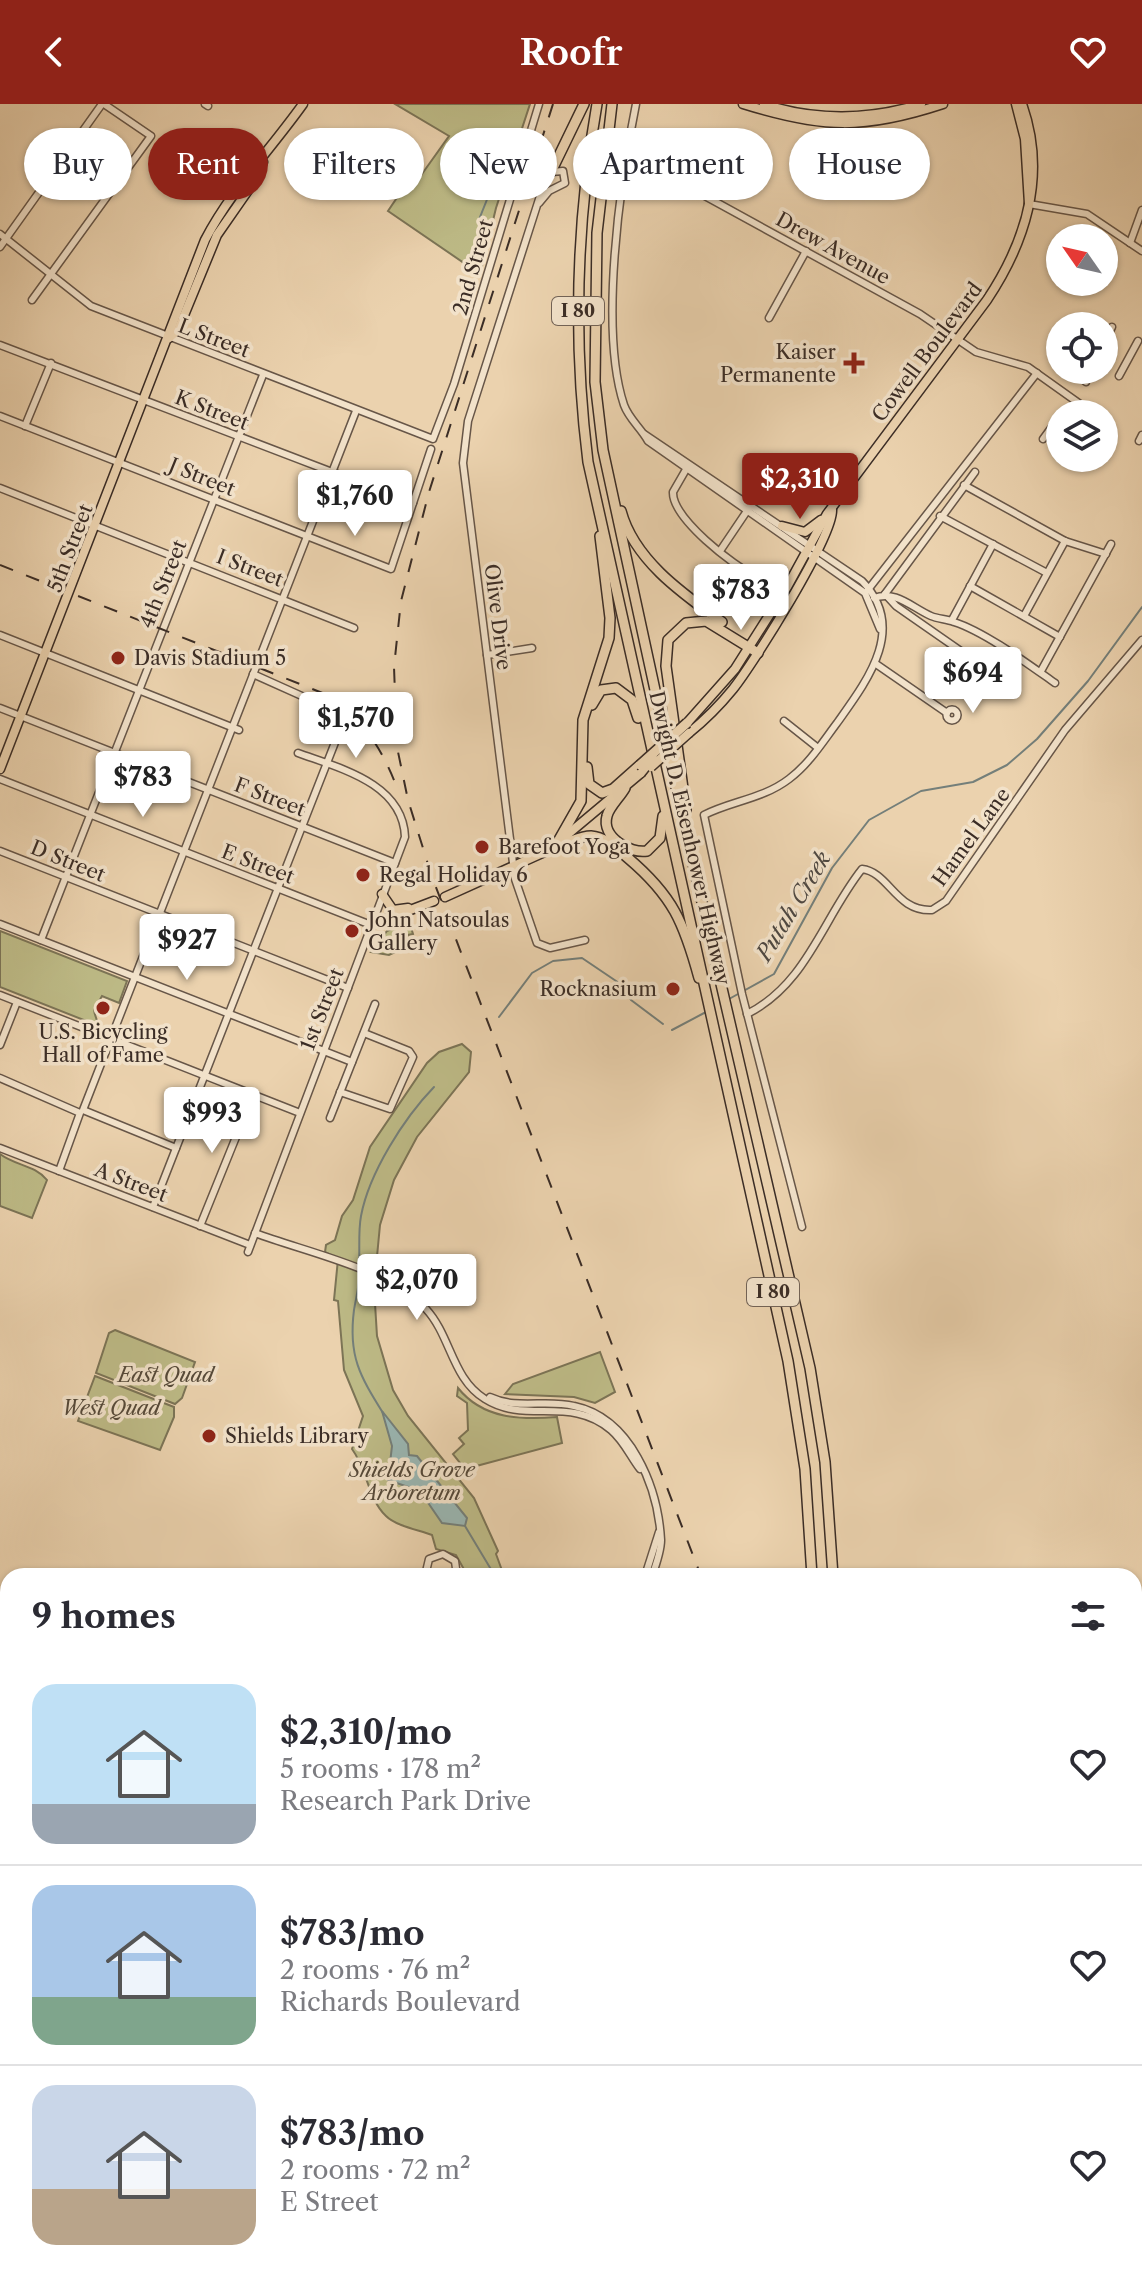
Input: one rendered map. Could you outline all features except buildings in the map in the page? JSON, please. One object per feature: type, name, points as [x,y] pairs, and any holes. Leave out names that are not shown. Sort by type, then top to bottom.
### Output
[{"type":"highway","points":[[557,160],[584,104]]},
{"type":"highway","name":"Dwight D. Eisenhower Highway","points":[[597,104],[587,163],[578,280],[579,394],[600,518],[795,1398],[809,1503],[812,1568]]},
{"type":"highway","name":"Dwight D. Eisenhower Highway","points":[[612,104],[597,248],[595,382],[603,450],[721,989],[810,1368],[826,1473],[832,1568]]},
{"type":"highway","points":[[603,450],[624,521],[635,543],[688,596],[755,648]]},
{"type":"highway","points":[[553,847],[581,801],[583,720],[609,638],[600,518]]},
{"type":"highway","points":[[686,833],[666,645],[678,628],[702,620],[717,625],[755,648]]},
{"type":"highway","points":[[649,740],[627,693],[611,687],[597,694],[586,743],[589,784],[598,792],[610,791],[688,728]]},
{"type":"highway","points":[[625,788],[609,811],[606,823],[610,834],[632,851],[647,851],[655,845],[661,832],[664,809]]},
{"type":"highway","points":[[553,847],[588,836],[600,838],[656,881],[674,905],[686,931],[707,996]]},
{"type":"main road","name":"5th Street","points":[[0,769],[211,228],[248,174],[265,158],[303,104]]},
{"type":"main road","points":[[743,104],[801,121],[835,125],[893,119],[943,104]]},
{"type":"main road","points":[[764,104],[794,112],[838,116],[883,114],[917,105]]},
{"type":"main road","name":"Cowell Boulevard","points":[[1016,104],[1025,139],[1029,204]]},
{"type":"main road","name":"Cowell Boulevard","points":[[812,551],[830,512],[957,340],[1010,262],[1034,195],[1035,166],[1022,104]]},
{"type":"main road","points":[[782,526],[805,532],[830,512]]},
{"type":"main road","points":[[755,648],[787,587],[812,551]]},
{"type":"main road","points":[[688,728],[755,648],[812,551]]},
{"type":"main road","points":[[445,897],[514,869],[553,847],[625,788],[640,769]]},
{"type":"main road","points":[[513,851],[521,854],[553,847]]},
{"type":"main road","points":[[382,894],[393,910],[424,905]]},
{"type":"main road","points":[[371,925],[434,901]]},
{"type":"street","points":[[0,247],[3,236],[103,104],[151,136],[32,300]]},
{"type":"street","name":"2nd Street","points":[[435,438],[539,104]]},
{"type":"street","points":[[632,128],[636,104]]},
{"type":"street","name":"Olive Drive","points":[[557,171],[562,170],[566,180],[557,186]]},
{"type":"street","name":"Olive Drive","points":[[540,200],[464,441],[463,463],[514,869],[526,919],[537,943],[550,948],[585,940]]},
{"type":"street","points":[[622,200],[615,270],[616,357],[625,407],[644,434],[867,591],[873,599],[883,637],[876,664],[818,748],[788,780],[763,795],[704,815],[742,994],[802,1227]]},
{"type":"street","name":"Drew Avenue","points":[[712,200],[920,314],[976,352],[1028,367],[1070,400]]},
{"type":"street","points":[[1029,204],[1087,214],[1142,251]]},
{"type":"street","points":[[1130,243],[1142,210]]},
{"type":"street","name":"L Street","points":[[3,236],[91,306],[425,438],[435,438]]},
{"type":"street","points":[[769,318],[806,251]]},
{"type":"street","points":[[1119,376],[1138,341]]},
{"type":"street","name":"K Street","points":[[0,345],[413,503]]},
{"type":"street","points":[[25,426],[51,363]]},
{"type":"street","points":[[867,591],[1037,373]]},
{"type":"street","name":"4th Street","points":[[41,940],[263,375]]},
{"type":"street","points":[[59,1171],[183,852],[236,729],[253,674],[356,411]]},
{"type":"street","name":"J Street","points":[[0,416],[391,569],[413,503]]},
{"type":"street","points":[[1043,439],[1046,435]]},
{"type":"street","points":[[413,503],[431,449]]},
{"type":"street","points":[[688,466],[675,487],[673,502],[720,551],[754,576],[787,587]]},
{"type":"street","points":[[873,599],[885,594],[975,472]]},
{"type":"street","points":[[964,485],[1065,541],[1106,554]]},
{"type":"street","name":"I Street","points":[[0,488],[354,628]]},
{"type":"street","points":[[749,508],[782,526],[812,551]]},
{"type":"street","points":[[720,551],[749,508]]},
{"type":"street","points":[[940,516],[1047,573]]},
{"type":"street","points":[[1024,616],[1065,541]]},
{"type":"street","points":[[952,620],[993,544]]},
{"type":"street","points":[[1041,671],[1111,544]]},
{"type":"street","points":[[970,586],[1060,637]]},
{"type":"street","points":[[885,594],[931,616],[952,620],[1041,671],[1055,683]]},
{"type":"street","points":[[885,594],[896,606],[1002,678],[1016,657]]},
{"type":"street","points":[[0,635],[236,729]]},
{"type":"street","name":"Hamel Lane","points":[[747,1014],[800,972],[823,926],[862,869],[874,873],[896,896],[917,908],[932,910],[946,901],[1065,730],[1142,640]]},
{"type":"street","points":[[487,655],[532,648]]},
{"type":"street","points":[[876,664],[947,713]]},
{"type":"street","points":[[153,1207],[343,722],[313,701],[253,674]]},
{"type":"street","name":"F Street","points":[[0,708],[395,863]]},
{"type":"street","points":[[784,721],[818,748]]},
{"type":"street","points":[[298,753],[326,764]]},
{"type":"street","name":"1st Street","points":[[249,1248],[405,830],[392,805],[375,783],[326,764]]},
{"type":"street","name":"E Street","points":[[0,779],[371,925]]},
{"type":"street","name":"D Street","points":[[0,851],[348,988]]},
{"type":"street","points":[[0,924],[352,1062]]},
{"type":"street","points":[[0,995],[300,1113]]},
{"type":"street","points":[[0,1045],[17,1002]]},
{"type":"street","points":[[330,1118],[375,1004]]},
{"type":"street","points":[[340,1092],[390,1109],[413,1057],[409,1051],[364,1033]]},
{"type":"street","points":[[0,1078],[176,1148]]},
{"type":"street","points":[[200,1226],[253,1095]]},
{"type":"street","name":"A Street","points":[[0,1148],[249,1248]]},
{"type":"street","points":[[255,1233],[405,1291],[425,1307],[438,1324],[464,1379],[481,1397],[503,1408],[561,1409],[594,1419],[617,1436],[640,1469],[656,1512],[660,1549],[654,1568]]},
{"type":"street","points":[[648,1568],[659,1532]]},
{"type":"street","points":[[426,1568],[426,1563],[438,1554],[452,1558],[456,1568]]},
{"type":"green space","points":[[395,104],[530,104],[522,128],[440,128],[440,131]]},
{"type":"green space","points":[[440,149],[440,200],[499,200],[480,274],[388,211],[395,200],[424,200],[424,171]]},
{"type":"green space","points":[[409,921],[413,934],[408,935],[402,949],[389,955],[371,952],[387,931]]},
{"type":"green space","points":[[0,931],[127,981],[119,1003],[102,996],[94,1009],[99,1026],[0,987]]},
{"type":"green space","name":"Shields Grove Arboretum","points":[[462,1044],[471,1052],[469,1072],[417,1137],[394,1180],[380,1225],[376,1267],[371,1271],[370,1285],[374,1287],[377,1336],[393,1390],[408,1416],[474,1498],[498,1551],[496,1554],[501,1568],[463,1568],[456,1555],[436,1549],[432,1535],[390,1519],[375,1501],[352,1449],[363,1416],[344,1370],[338,1301],[334,1300],[338,1259],[325,1252],[326,1245],[335,1240],[342,1216],[353,1200],[370,1147],[427,1063],[439,1052]]},
{"type":"green space","points":[[0,1154],[37,1171],[47,1180],[32,1218],[0,1206]]},
{"type":"green space","name":"East Quad","points":[[115,1330],[195,1362],[182,1398],[175,1404],[96,1373],[109,1333]]},
{"type":"green space","points":[[600,1352],[615,1392],[595,1403],[574,1397],[505,1394],[513,1384]]},
{"type":"green space","name":"West Quad","points":[[95,1376],[174,1407],[174,1417],[160,1450],[78,1421]]},
{"type":"green space","points":[[458,1388],[491,1412],[529,1418],[557,1417],[562,1443],[465,1469],[453,1454],[464,1444],[459,1438],[468,1430],[467,1403],[457,1396]]},
{"type":"water","points":[[382,1411],[408,1444],[409,1455],[417,1456],[467,1518],[465,1526],[442,1523],[420,1491],[388,1480],[392,1446]]},
{"type":"waterway","points":[[478,222],[487,200]]},
{"type":"waterway","name":"Putah Creek","points":[[729,999],[774,974],[832,868],[869,820],[921,791],[973,782],[1007,765],[1037,739],[1088,681],[1142,607]]},
{"type":"waterway","name":"Putah Creek","points":[[499,1017],[532,973],[553,961],[582,958],[622,985],[631,1000],[663,1024]]},
{"type":"waterway","name":"Putah Creek","points":[[672,1030],[706,1012]]},
{"type":"waterway","points":[[359,1266],[360,1222],[372,1182],[400,1130],[434,1087]]},
{"type":"waterway","points":[[359,1272],[353,1326],[354,1353],[362,1376],[383,1413]]},
{"type":"waterway","points":[[465,1526],[490,1568]]},
{"type":"railway","points":[[553,104],[429,492],[401,601],[394,667],[397,747],[408,800],[432,877],[698,1568]]},
{"type":"railway","points":[[0,565],[325,694],[359,722],[384,758],[396,785]]},
{"type":"place","name":"Kaiser Permanente","points":[[854,363]]},
{"type":"place","name":"Davis Stadium 5","points":[[118,658]]},
{"type":"place","name":"Barefoot Yoga","points":[[482,847]]},
{"type":"place","name":"Regal Holiday 6","points":[[363,875]]},
{"type":"place","name":"John Natsoulas Gallery","points":[[352,931]]},
{"type":"place","name":"Rocknasium","points":[[673,989]]},
{"type":"place","name":"U.S. Bicycling Hall of Fame","points":[[103,1008]]},
{"type":"place","name":"Shields Library","points":[[209,1436]]}]
